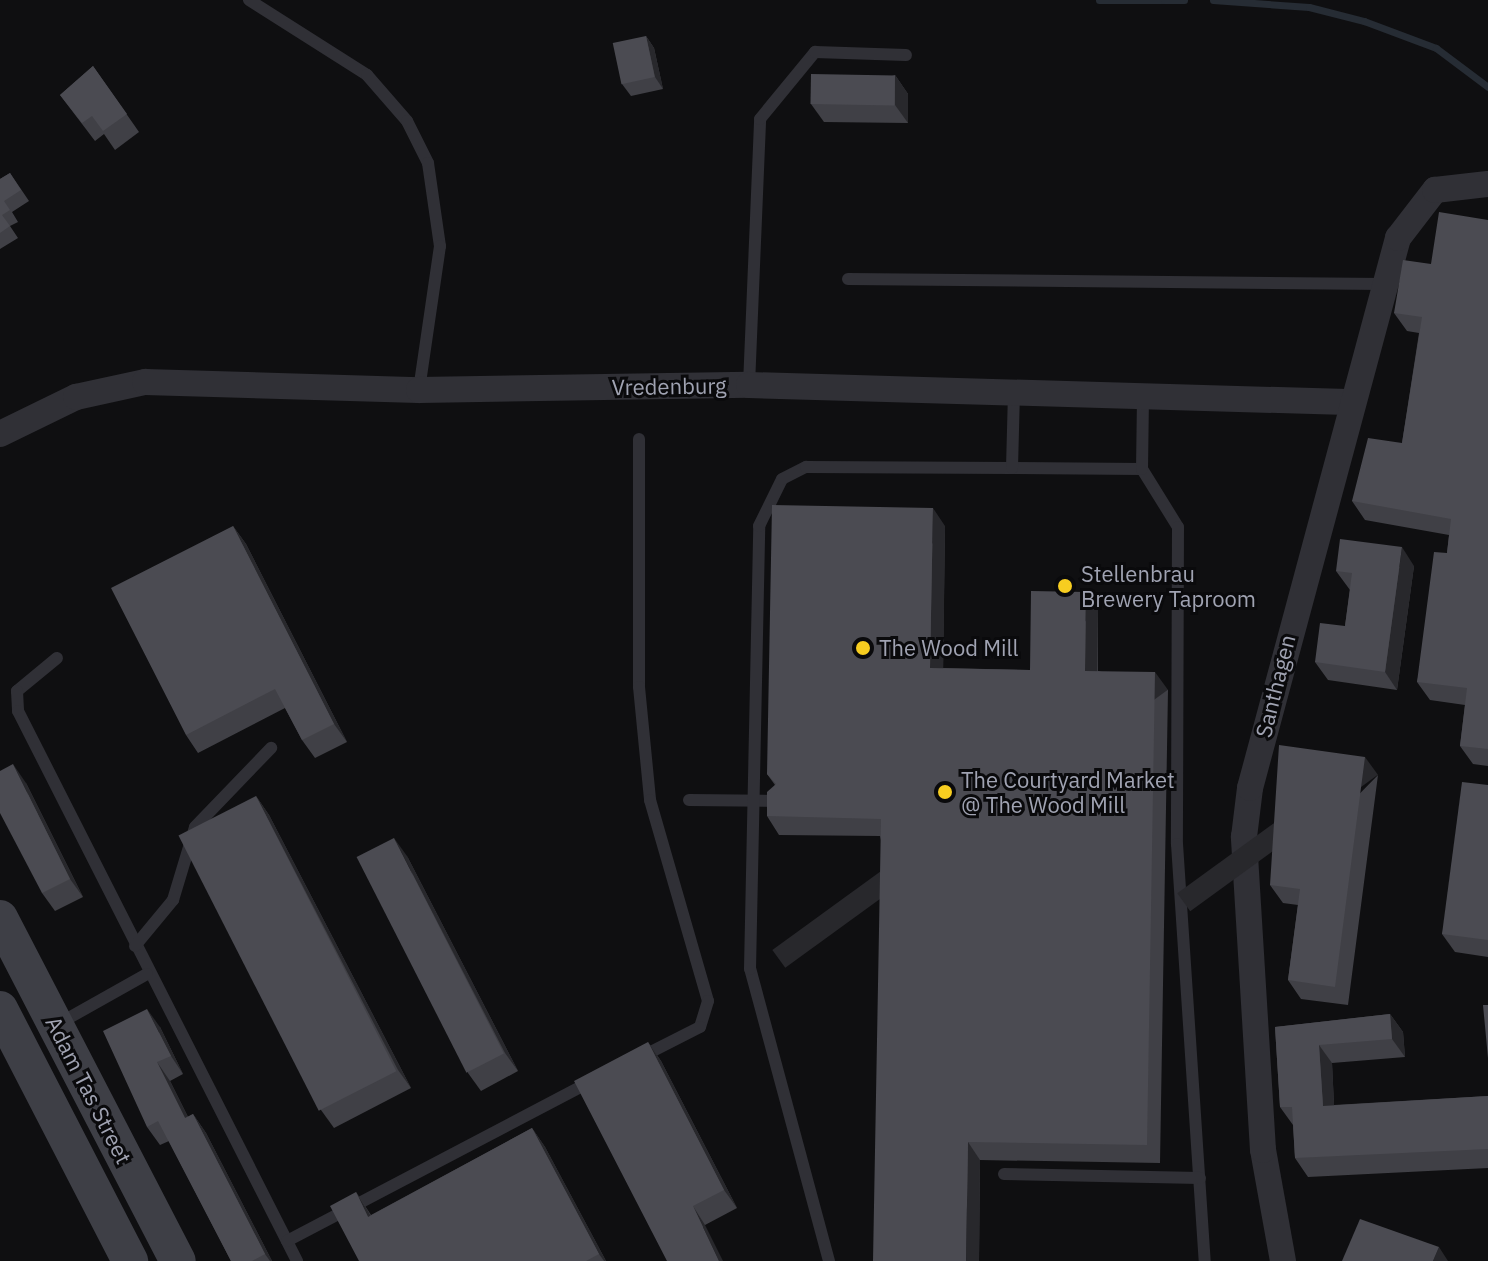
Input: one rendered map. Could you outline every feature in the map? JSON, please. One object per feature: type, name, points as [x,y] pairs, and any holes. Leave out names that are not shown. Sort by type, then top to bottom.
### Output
[{"type":"main road","name":"Adam Tas Street","points":[[0,918],[178,1261]]},
{"type":"main road","name":"Adam Tas Street","points":[[0,1009],[130,1261]]},
{"type":"street","name":"Santhagen","points":[[1283,1261],[1263,1150],[1245,820],[1348,402],[1402,227],[1425,199],[1450,184],[1488,184]]},
{"type":"street","name":"Vredenburg","points":[[0,434],[76,397],[145,382],[419,390],[749,385],[1014,389],[1348,402]]},
{"type":"lane","points":[[249,0],[367,75],[407,121],[428,163],[440,246],[419,390]]},
{"type":"lane","points":[[749,385],[760,119],[815,52],[906,55]]},
{"type":"lane","points":[[848,279],[1384,284]]},
{"type":"lane","points":[[1012,468],[1014,389]]},
{"type":"lane","points":[[1143,394],[1142,469],[1178,527],[1172,807],[1205,1261]]},
{"type":"lane","points":[[631,1062],[700,1027],[708,1001],[650,800],[639,687],[639,439]]},
{"type":"lane","points":[[829,1261],[752,986],[751,801],[756,555],[767,503],[782,479],[823,464],[1142,469]]},
{"type":"lane","points":[[57,658],[17,691],[18,711],[147,974],[297,1261]]},
{"type":"lane","points":[[135,946],[173,900],[195,827],[271,748]]},
{"type":"lane","points":[[689,800],[780,801]]},
{"type":"lane","points":[[56,1026],[147,974]]},
{"type":"lane","points":[[287,1241],[603,1076]]},
{"type":"lane","points":[[1004,1174],[1200,1178]]},
{"type":"building","points":[[646,36],[655,77],[621,84],[613,43]]},
{"type":"building","points":[[93,66],[127,114],[103,131],[92,116],[82,123],[60,95]]},
{"type":"building","points":[[811,74],[895,75],[894,105],[810,104]]},
{"type":"building","points":[[10,173],[21,190],[4,201],[10,210],[2,215],[10,226],[0,233],[0,179]]},
{"type":"building","points":[[1439,212],[1488,220],[1488,749],[1460,746],[1467,688],[1417,682],[1434,552],[1447,553],[1451,519],[1352,501],[1368,438],[1402,443],[1422,317],[1394,313],[1403,260],[1431,264]]},
{"type":"building","points":[[772,505],[933,508],[930,668],[1030,670],[1031,591],[1086,592],[1085,671],[1155,672],[1147,1145],[968,1142],[966,1261],[873,1261],[881,819],[767,816],[767,792],[776,784],[767,774]]},
{"type":"building","points":[[233,526],[334,724],[302,740],[275,689],[186,735],[111,588]]},
{"type":"building","points":[[1340,539],[1402,547],[1385,672],[1315,662],[1320,623],[1345,626],[1352,573],[1336,571]]},
{"type":"building","points":[[1279,745],[1365,757],[1335,987],[1288,980],[1300,889],[1270,885]]},
{"type":"building","points":[[13,764],[70,879],[42,893],[0,813],[0,771]]},
{"type":"building","points":[[1462,782],[1488,785],[1488,940],[1442,934]]},
{"type":"building","points":[[256,796],[396,1071],[319,1111],[178,835]]},
{"type":"building","points":[[394,838],[504,1054],[466,1073],[357,857]]},
{"type":"building","points":[[1483,1005],[1488,1005],[1488,1058]]},
{"type":"building","points":[[147,1009],[171,1056],[157,1062],[185,1118],[193,1114],[265,1254],[252,1261],[231,1261],[158,1121],[147,1127],[103,1031]]},
{"type":"building","points":[[1390,1014],[1392,1039],[1319,1045],[1323,1106],[1488,1096],[1488,1149],[1295,1158],[1292,1107],[1280,1107],[1275,1027]]},
{"type":"building","points":[[648,1042],[724,1190],[693,1206],[719,1261],[667,1261],[574,1081]]},
{"type":"building","points":[[532,1128],[599,1254],[586,1261],[359,1261],[330,1206],[356,1192],[368,1217]]},
{"type":"building","points":[[1360,1219],[1439,1247],[1433,1261],[1342,1261]]},
{"type":"waterway","points":[[1099,0],[1164,0]]},
{"type":"waterway","points":[[1164,0],[1184,0]]},
{"type":"waterway","points":[[1213,0],[1309,7],[1364,21],[1436,48],[1488,87]]},
{"type":"place","name":"Stellenbrau Brewery Taproom","points":[[1065,586]]},
{"type":"place","name":"The Wood Mill","points":[[863,648]]},
{"type":"place","name":"The Courtyard Market @ The Wood Mill","points":[[945,792]]}]
